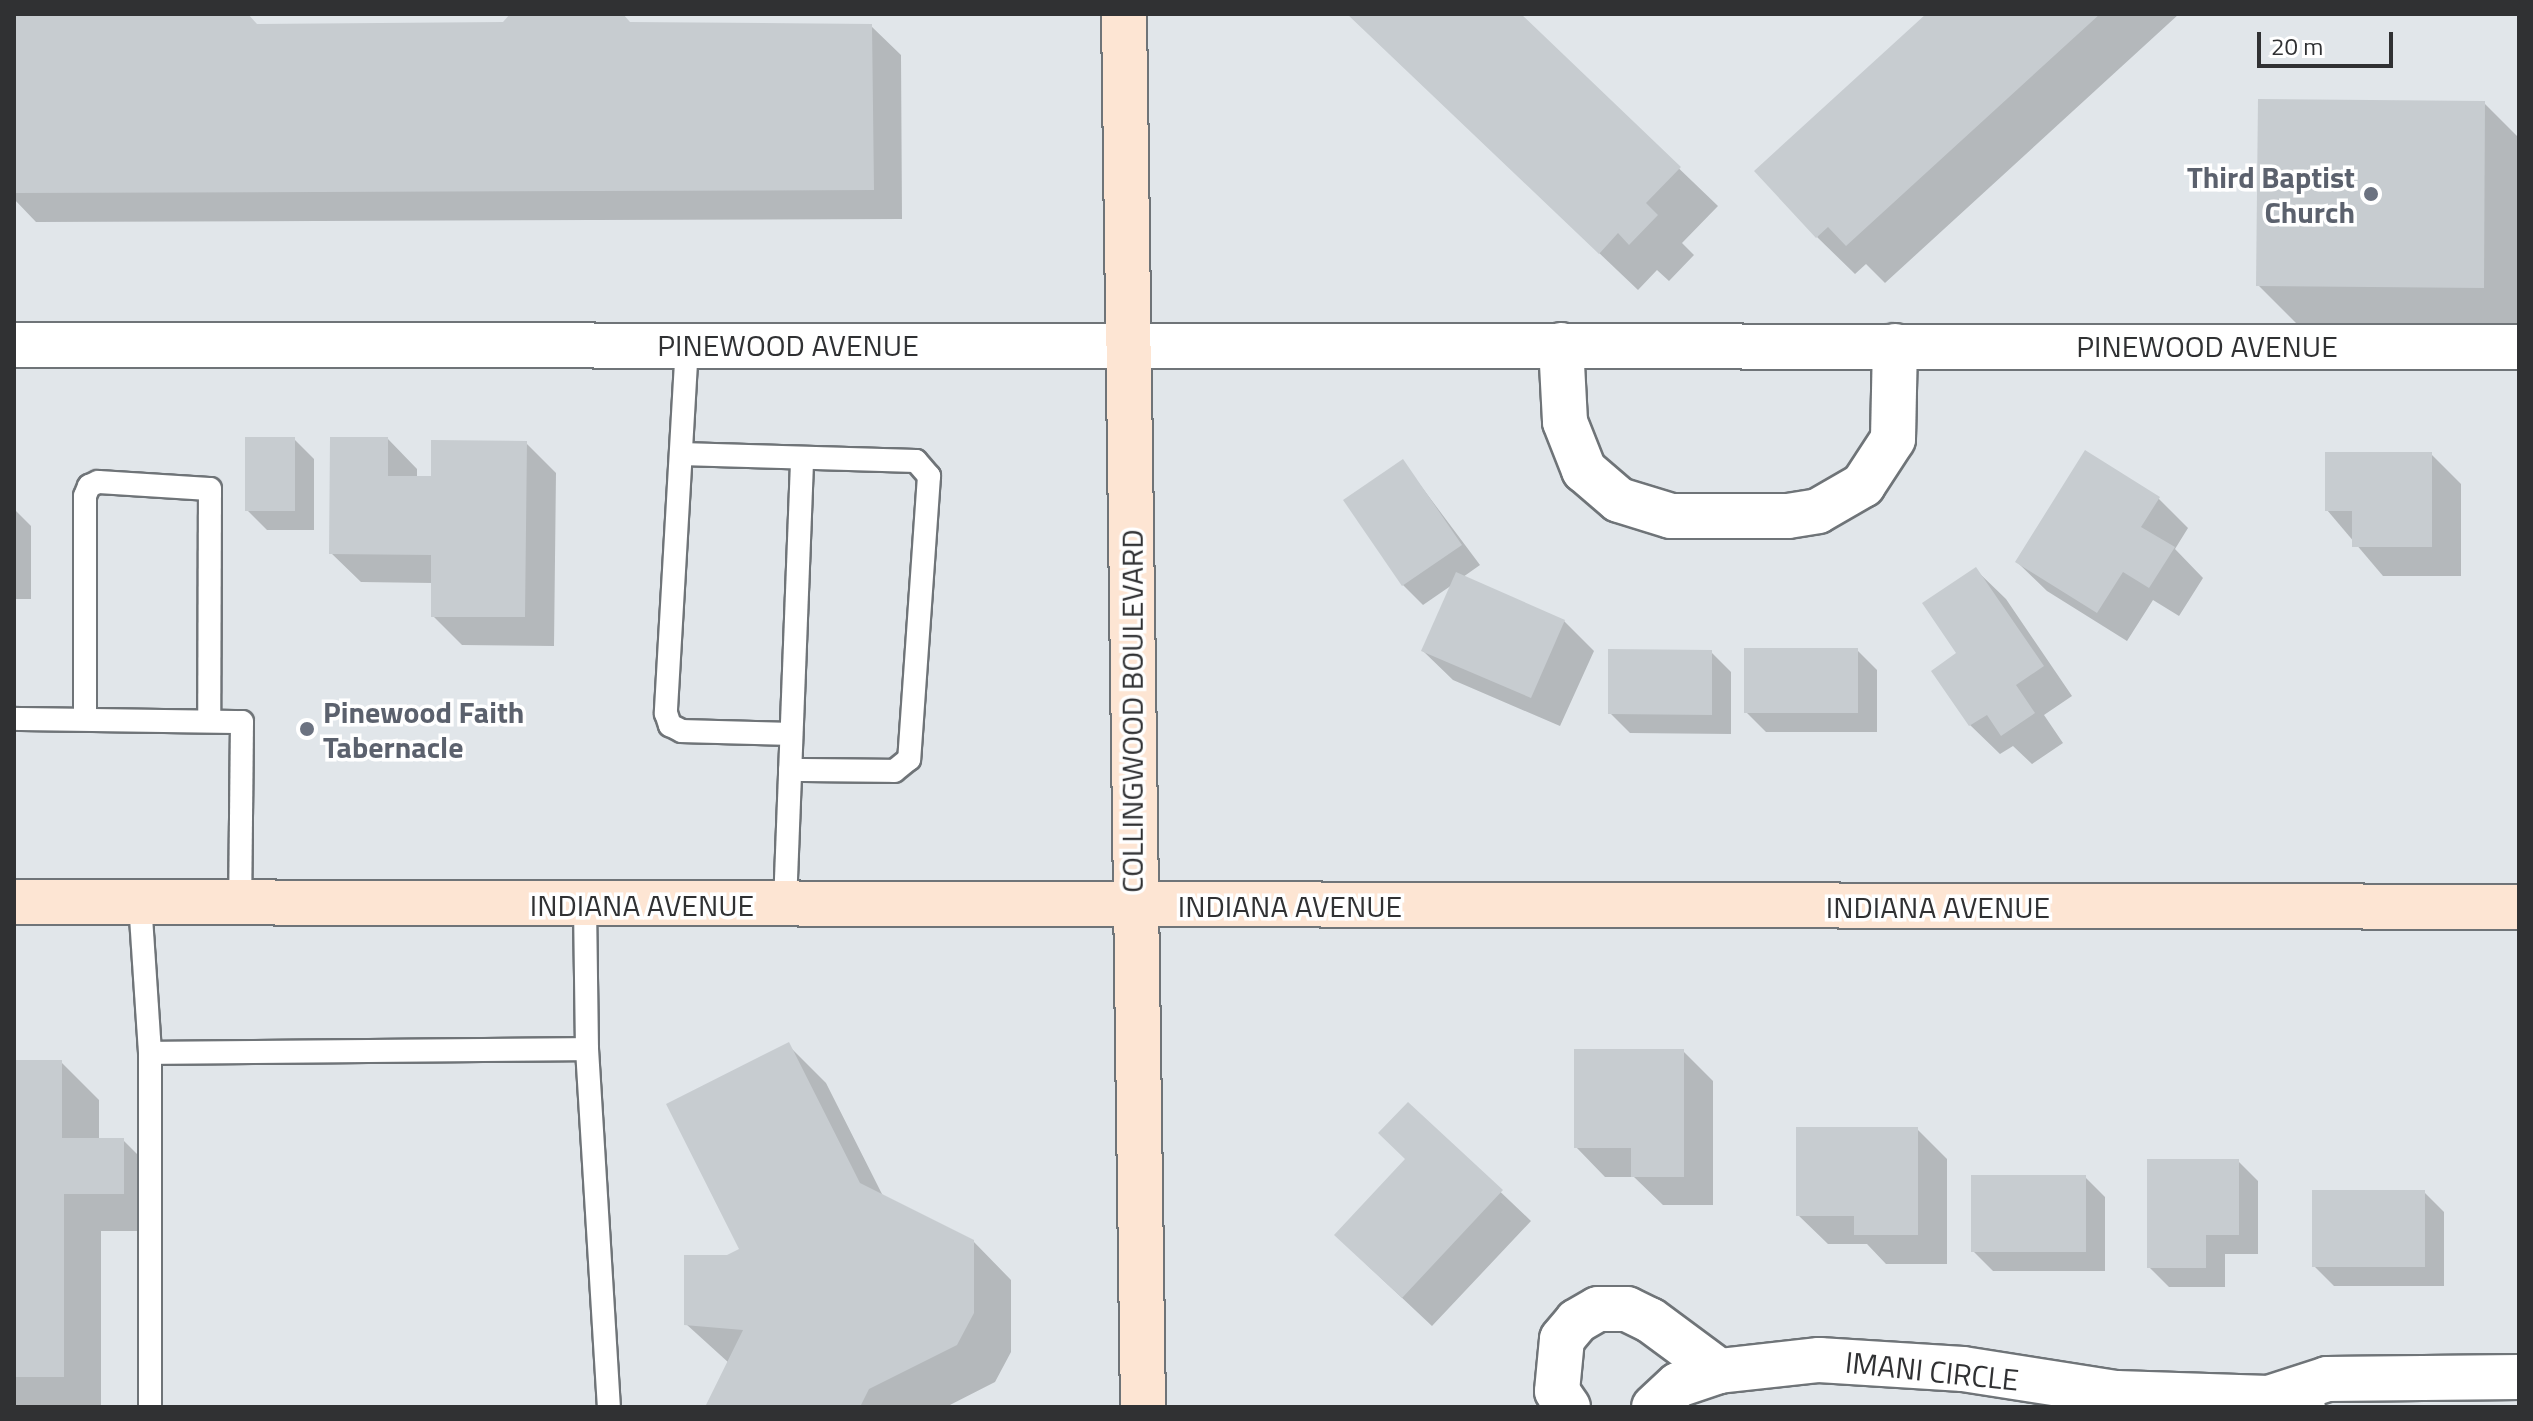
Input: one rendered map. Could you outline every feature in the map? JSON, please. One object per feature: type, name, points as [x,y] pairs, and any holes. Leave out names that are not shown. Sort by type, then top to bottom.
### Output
[{"type":"street","name":"COLLINGWOOD BOULEVARD","points":[[1124,14],[1130,345],[1133,906],[1143,1407]]},
{"type":"street","name":"PINEWOOD AVENUE","points":[[14,345],[2519,347]]},
{"type":"street","points":[[1561,345],[1565,422],[1584,470],[1619,500],[1671,516],[1788,516],[1818,511],[1863,485],[1893,439],[1895,346]]},
{"type":"street","name":"INDIANA AVENUE","points":[[14,902],[2519,907]]},
{"type":"street","points":[[1568,1407],[1557,1391],[1562,1339],[1577,1321],[1598,1309],[1627,1309],[1650,1320],[1719,1371]]},
{"type":"street","name":"IMANI CIRCLE","points":[[1654,1407],[1678,1385],[1719,1371],[1819,1360],[1886,1363],[2117,1393],[2286,1402],[2327,1379],[2519,1377]]},
{"type":"lane","points":[[687,345],[666,713],[670,725],[682,731],[791,734]]},
{"type":"lane","points":[[681,454],[916,461],[929,476],[909,759],[894,771],[790,770]]},
{"type":"lane","points":[[785,905],[802,458]]},
{"type":"lane","points":[[85,719],[85,496],[89,486],[98,482],[210,489],[209,721]]},
{"type":"lane","points":[[14,719],[235,721],[243,729],[240,901]]},
{"type":"lane","points":[[140,902],[150,1053],[150,1407]]},
{"type":"lane","points":[[585,904],[587,1049],[609,1407]]},
{"type":"lane","points":[[150,1053],[587,1049]]},
{"type":"building","points":[[14,14],[248,14],[257,24],[503,22],[510,14],[623,14],[630,22],[872,24],[874,190],[14,193]]},
{"type":"building","points":[[1347,14],[1521,14],[1681,167],[1646,203],[1658,215],[1629,245],[1618,233],[1599,254]]},
{"type":"building","points":[[1926,14],[2100,14],[1846,246],[1828,227],[1816,238],[1754,171]]},
{"type":"building","name":"Third Baptist Church","points":[[2258,99],[2485,101],[2484,288],[2256,286]]},
{"type":"building","points":[[245,437],[295,437],[295,511],[245,511]]},
{"type":"building","points":[[330,437],[388,437],[388,476],[431,476],[431,440],[527,441],[525,617],[431,617],[431,555],[329,554]]},
{"type":"building","points":[[2085,450],[2160,497],[2141,527],[2175,547],[2149,588],[2123,572],[2097,613],[2015,562]]},
{"type":"building","points":[[2325,452],[2432,452],[2432,547],[2352,547],[2352,511],[2325,511]]},
{"type":"building","points":[[1403,459],[1462,545],[1402,586],[1343,500]]},
{"type":"building","points":[[1976,567],[2044,666],[2016,685],[2035,713],[2001,736],[1987,715],[1969,726],[1931,671],[1956,653],[1922,603]]},
{"type":"building","points":[[1456,572],[1565,620],[1531,698],[1421,651]]},
{"type":"building","points":[[1744,648],[1858,648],[1858,713],[1744,713]]},
{"type":"building","points":[[1608,649],[1712,650],[1712,715],[1608,714]]},
{"type":"building","points":[[789,1042],[860,1183],[974,1240],[974,1313],[957,1345],[869,1389],[860,1407],[705,1407],[743,1330],[684,1325],[684,1255],[727,1255],[739,1249],[666,1104]]},
{"type":"building","points":[[1574,1049],[1684,1049],[1684,1177],[1631,1177],[1631,1148],[1574,1148]]},
{"type":"building","points":[[14,1060],[62,1060],[62,1138],[124,1138],[124,1194],[64,1194],[64,1377],[14,1377]]},
{"type":"building","points":[[1408,1102],[1503,1190],[1402,1298],[1334,1235],[1405,1159],[1378,1133]]},
{"type":"building","points":[[1796,1127],[1918,1127],[1918,1235],[1854,1235],[1854,1216],[1796,1216]]},
{"type":"building","points":[[2147,1159],[2239,1159],[2239,1235],[2206,1235],[2206,1268],[2147,1268]]},
{"type":"building","points":[[1971,1175],[2086,1175],[2086,1252],[1971,1252]]},
{"type":"building","points":[[2312,1190],[2425,1190],[2425,1267],[2312,1267]]},
{"type":"place","name":"Third Baptist Church","points":[[2371,194]]},
{"type":"place","name":"Pinewood Faith Tabernacle","points":[[307,729]]}]
